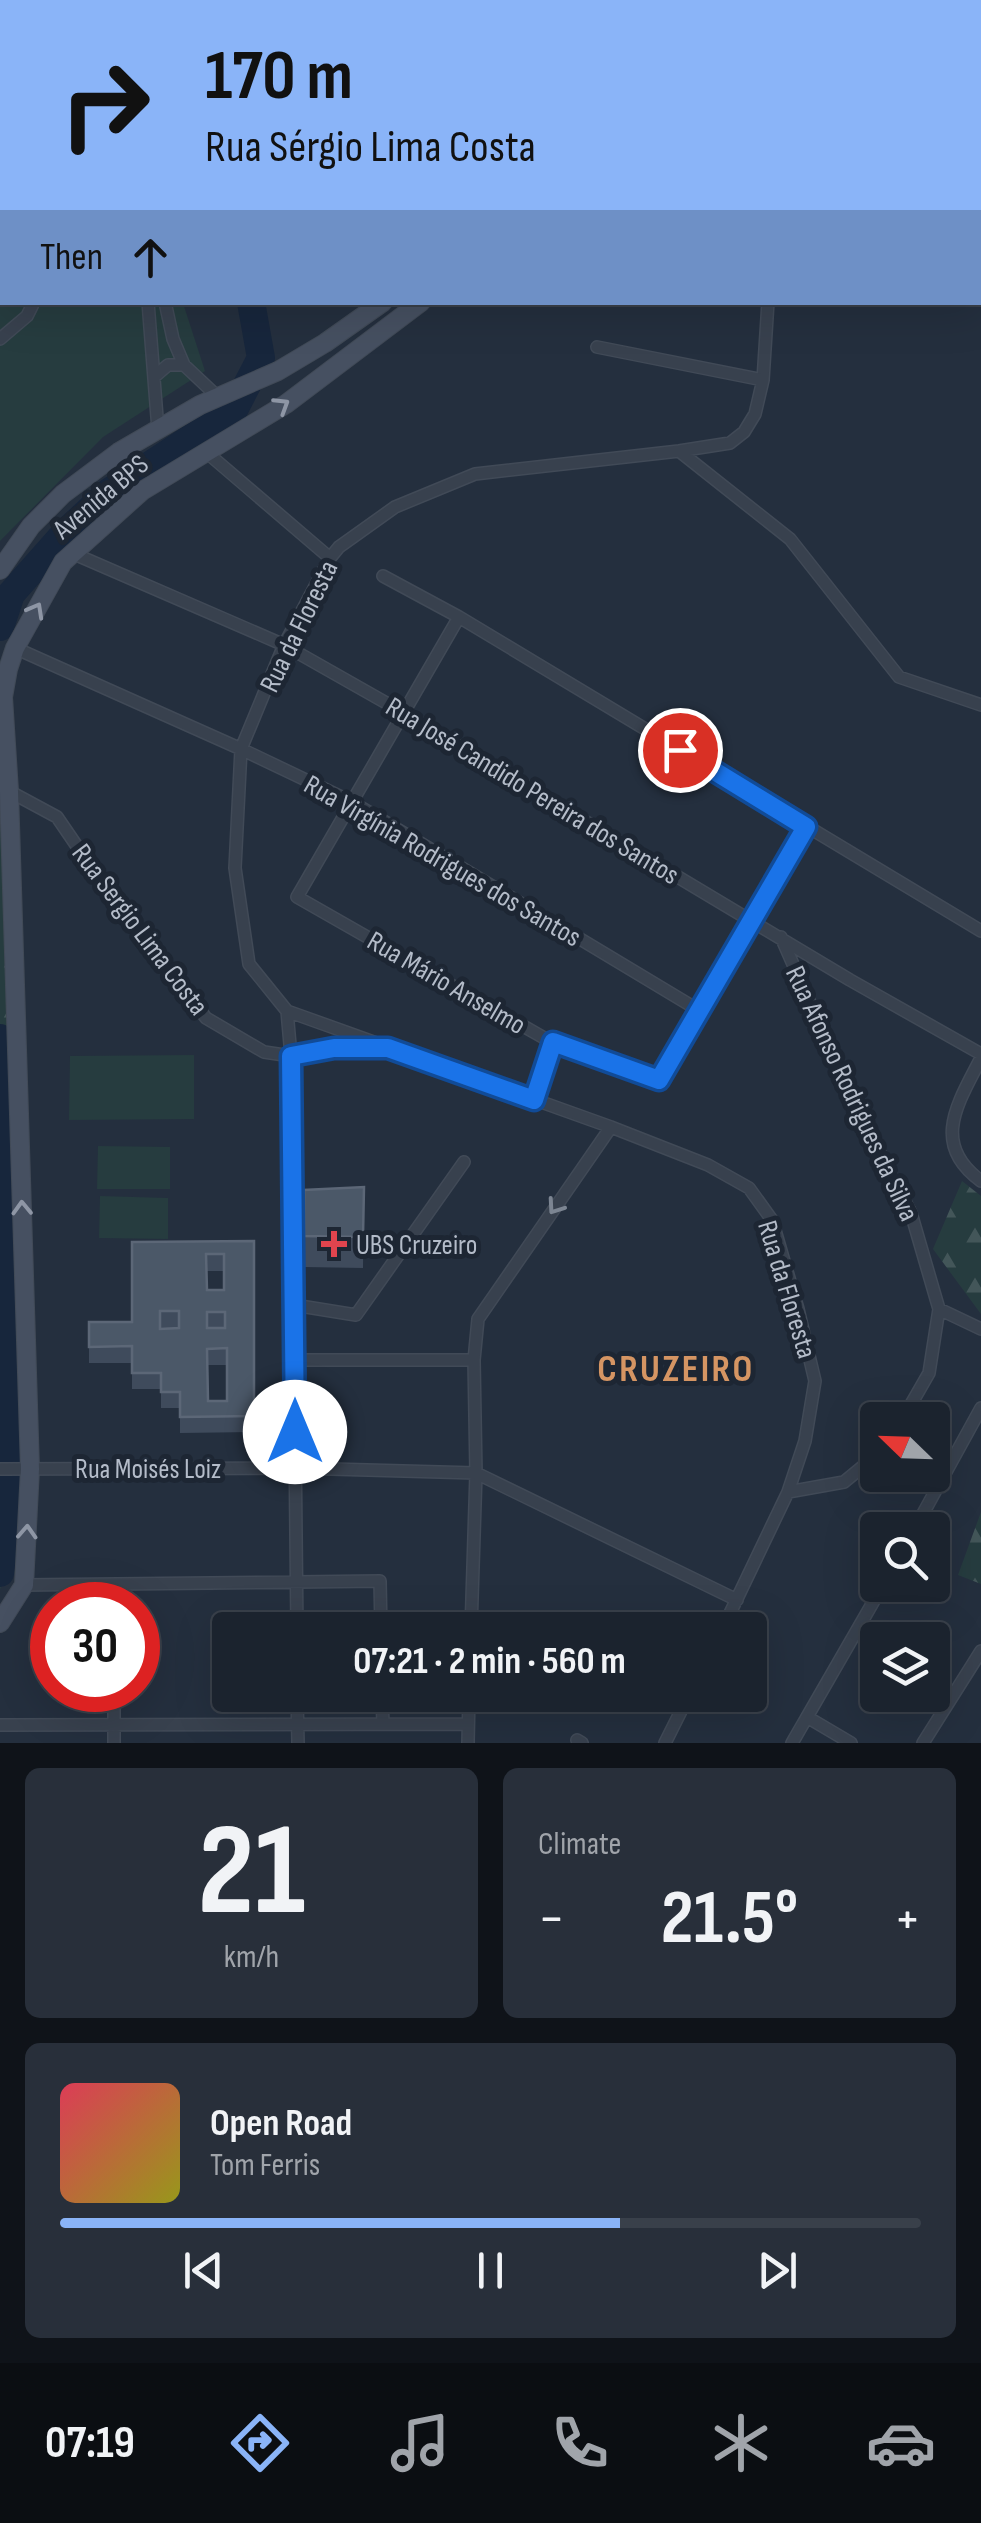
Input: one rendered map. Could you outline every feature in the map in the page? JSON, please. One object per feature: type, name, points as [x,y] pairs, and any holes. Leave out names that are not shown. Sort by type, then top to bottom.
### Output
[{"type":"main road","name":"Avenida BPS","points":[[0,570],[31,526],[63,494],[119,452],[224,394],[278,371],[380,305]]},
{"type":"main road","name":"Avenida BPS","points":[[24,1585],[26,1468],[4,697],[15,648],[63,562],[142,491],[286,404],[417,305]]},
{"type":"main road","points":[[0,1622],[24,1585]]},
{"type":"street","points":[[0,340],[27,316],[32,305]]},
{"type":"street","points":[[148,305],[158,430]]},
{"type":"street","points":[[166,305],[184,365],[224,394]]},
{"type":"street","name":"Rua da Floresta","points":[[731,1612],[788,1492],[805,1441],[816,1381],[772,1220],[749,1188],[708,1165],[287,1011],[249,964],[235,868],[241,749],[284,645],[339,547],[395,507],[476,474],[730,443],[744,432],[755,414],[763,380],[768,305]]},
{"type":"street","points":[[597,347],[763,380]]},
{"type":"street","points":[[154,377],[168,365],[184,365]]},
{"type":"street","points":[[204,452],[330,558]]},
{"type":"street","points":[[679,452],[790,539],[899,677],[981,705]]},
{"type":"street","name":"Rua José Candido Pereira dos Santos","points":[[72,553],[284,645],[981,1056]]},
{"type":"street","points":[[384,576],[981,930]]},
{"type":"street","points":[[352,802],[458,617]]},
{"type":"street","name":"Rua Virgínia Rodrigues dos Santos","points":[[15,648],[352,802],[700,1010]]},
{"type":"street","name":"Rua Sergio Lima Costa","points":[[5,789],[56,817],[206,1018],[264,1052],[291,1056]]},
{"type":"street","name":"Rua Mário Anselmo","points":[[352,802],[297,896],[553,1042],[659,1080],[700,1010]]},
{"type":"street","points":[[700,1010],[806,827]]},
{"type":"street","name":"Rua Afonso Rodrigues da Silva","points":[[780,938],[856,1107],[912,1212],[939,1309],[929,1373],[912,1402]]},
{"type":"street","points":[[287,1011],[291,1056],[296,1612]]},
{"type":"street","points":[[534,1100],[553,1042]]},
{"type":"street","points":[[291,1056],[334,1048],[388,1048]]},
{"type":"street","points":[[981,1056],[957,1104],[953,1128],[954,1153],[967,1171],[981,1181]]},
{"type":"street","points":[[472,1612],[476,1472],[474,1360],[478,1319],[610,1126]]},
{"type":"street","points":[[294,1305],[356,1315],[464,1162]]},
{"type":"street","points":[[939,1309],[981,1330]]},
{"type":"street","points":[[295,1360],[474,1360]]},
{"type":"street","points":[[924,1512],[981,1408]]},
{"type":"street","name":"Rua Moisés Loiz","points":[[1,1469],[476,1472]]},
{"type":"street","points":[[788,1492],[844,1482],[860,1469]]},
{"type":"street","points":[[476,1472],[737,1600]]},
{"type":"street","points":[[160,1584],[380,1581],[381,1612]]},
{"type":"street","points":[[24,1585],[30,1585]]},
{"type":"street","points":[[792,1743],[873,1602]]},
{"type":"street","points":[[923,1743],[981,1651]]},
{"type":"street","points":[[114,1712],[114,1743]]},
{"type":"street","points":[[298,1712],[298,1743]]},
{"type":"street","points":[[383,1712],[383,1724]]},
{"type":"street","points":[[468,1712],[468,1743]]},
{"type":"street","points":[[665,1743],[680,1712]]},
{"type":"street","points":[[807,1717],[852,1743]]},
{"type":"street","points":[[0,1725],[468,1724]]},
{"type":"green space","points":[[0,305],[184,305],[205,371],[103,437],[0,541]]},
{"type":"green space","points":[[0,797],[23,1460],[0,1461]]},
{"type":"green space","points":[[194,1055],[194,1119],[69,1120],[70,1056]]},
{"type":"green space","points":[[98,1146],[170,1147],[170,1189],[97,1189]]},
{"type":"green space","points":[[962,1181],[981,1196],[981,1314],[933,1249]]},
{"type":"green space","points":[[100,1196],[168,1198],[168,1239],[99,1238]]},
{"type":"green space","points":[[22,1476],[6,1574],[0,1589],[0,1478]]},
{"type":"green space","points":[[981,1512],[981,1584],[958,1575]]},
{"type":"building","points":[[364,1187],[363,1237],[304,1236],[304,1190]]},
{"type":"building","points":[[254,1241],[254,1416],[180,1417],[180,1392],[161,1392],[161,1373],[132,1373],[132,1346],[89,1347],[89,1322],[132,1322],[132,1242]],"holes":[[[206,1254],[224,1254],[224,1290],[207,1290]],[[160,1311],[179,1311],[179,1328],[160,1329]],[[207,1312],[225,1312],[225,1328],[207,1328]],[[227,1348],[227,1401],[208,1401],[207,1349]]]},
{"type":"waterway","points":[[0,627],[11,594],[65,533],[109,492],[234,410],[261,358],[252,305]]},
{"type":"waterway","points":[[0,1038],[3,1204],[12,1340],[5,1542],[0,1573]]},
{"type":"place","name":"UBS Cruzeiro","points":[[334,1244]]},
{"type":"district","name":"CRUZEIRO","points":[[676,1368]]},
{"type":"route","points":[[295,1432],[291,1056],[334,1048],[388,1048],[534,1100],[553,1042],[659,1080],[806,827],[680,750]]}]
